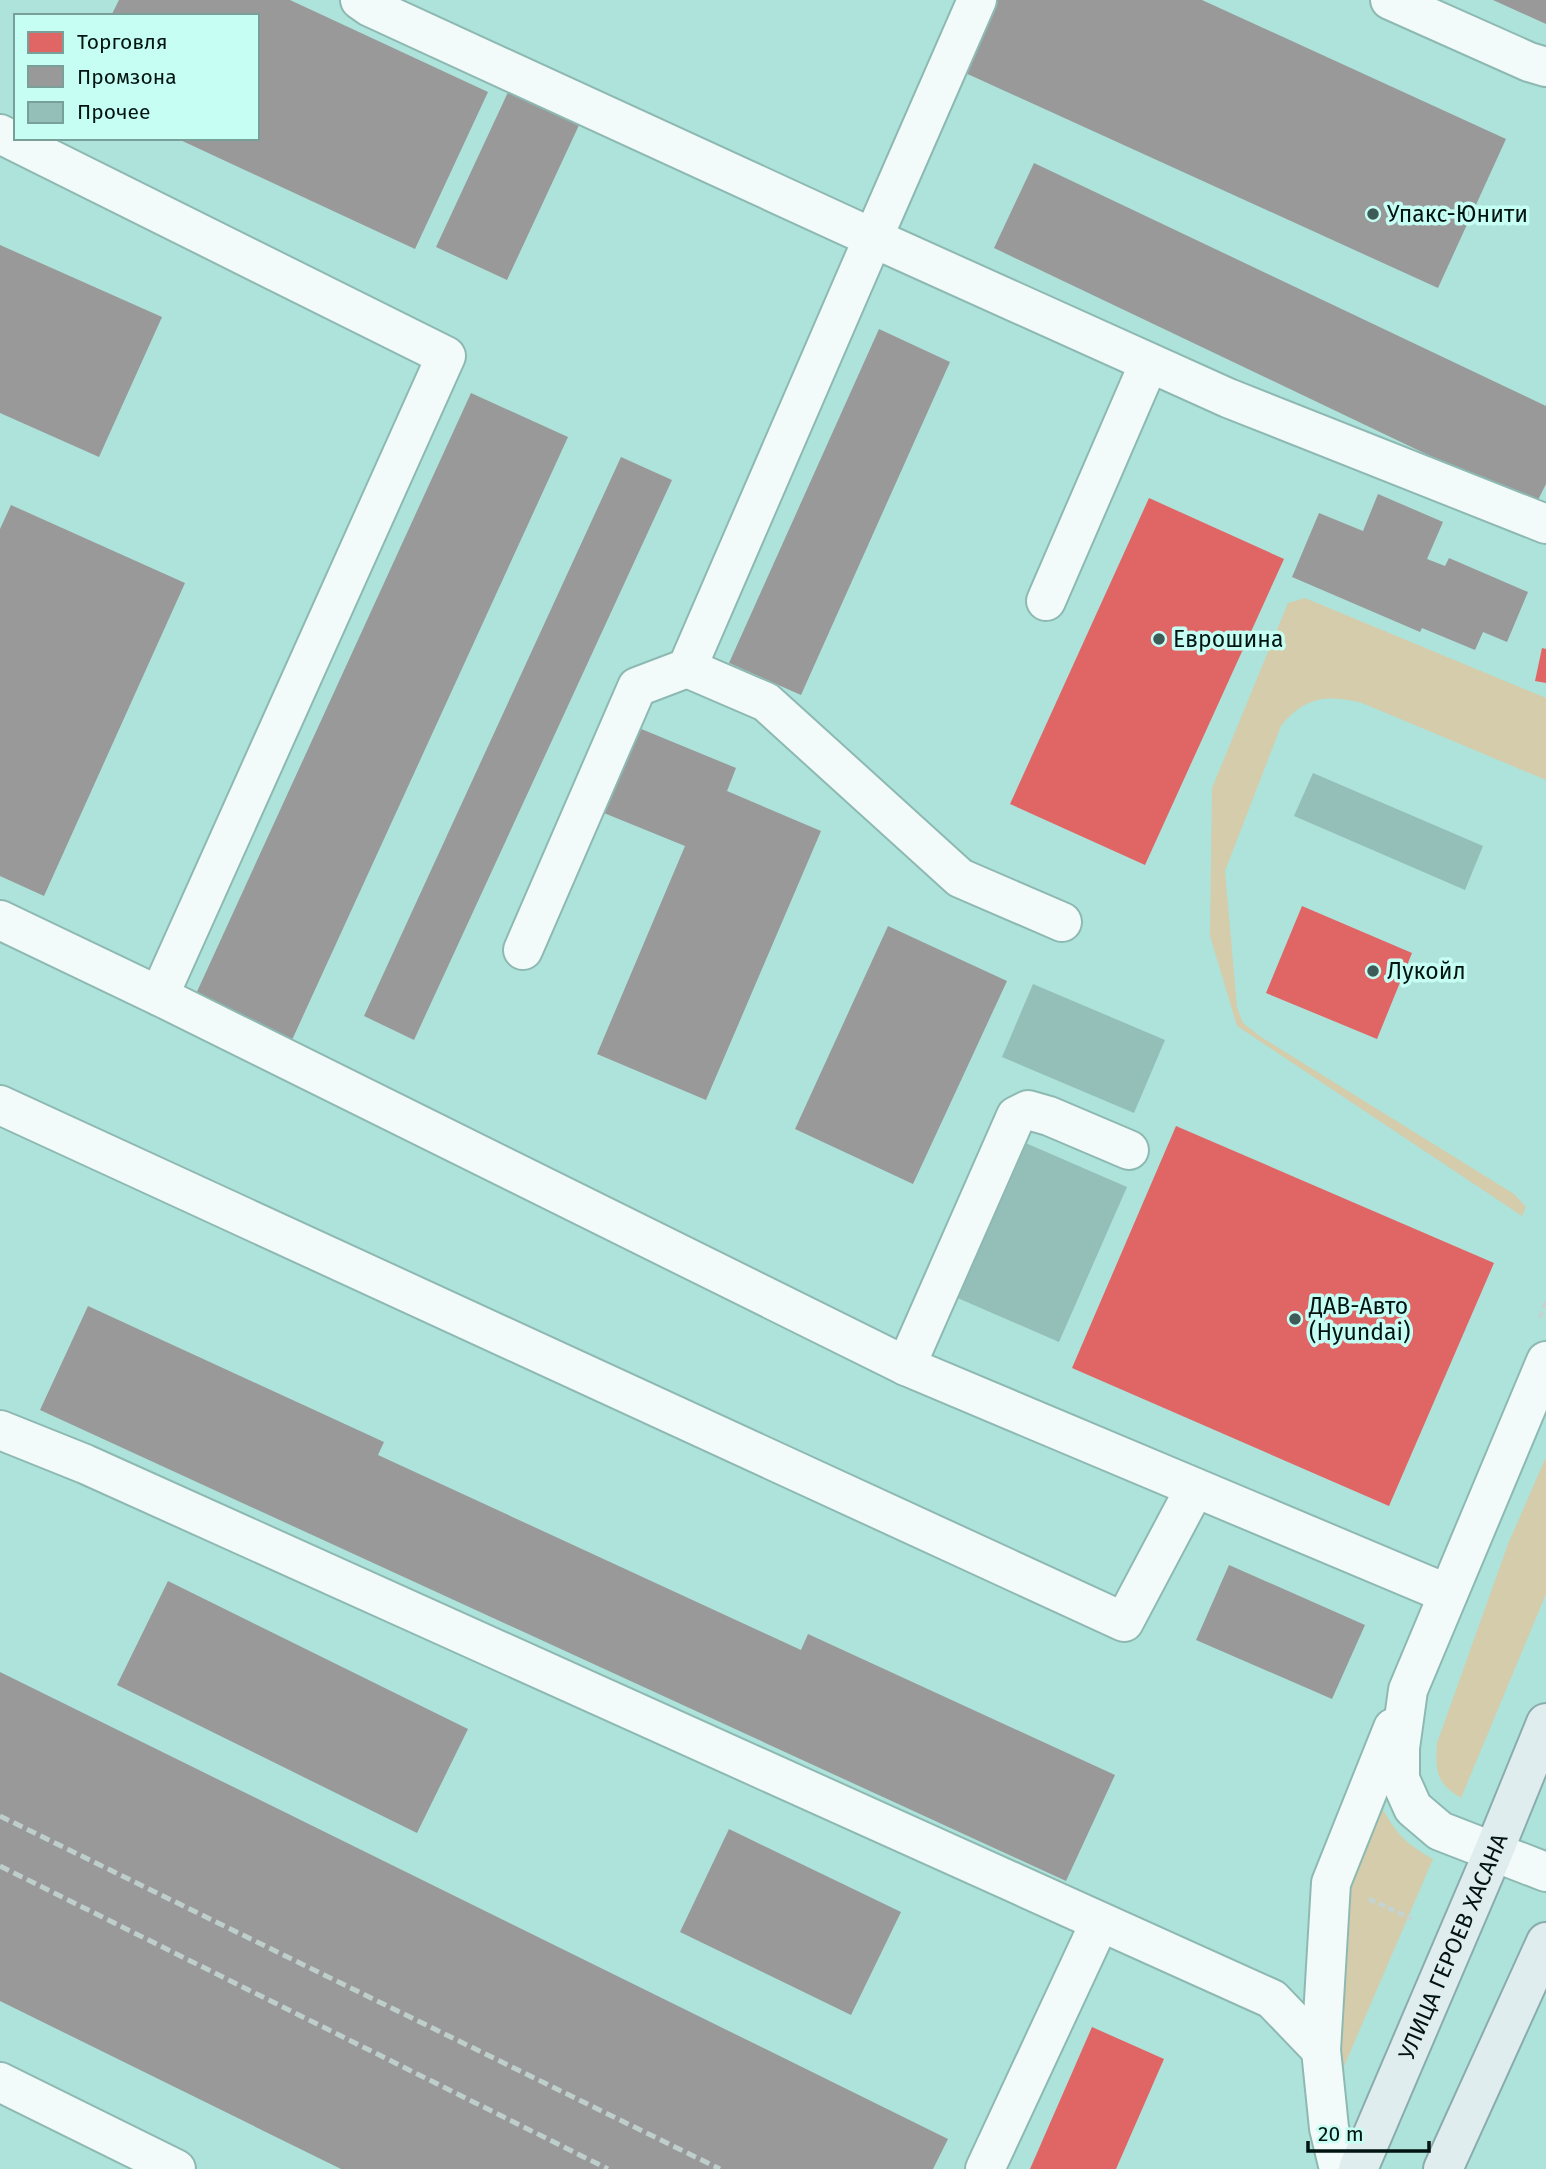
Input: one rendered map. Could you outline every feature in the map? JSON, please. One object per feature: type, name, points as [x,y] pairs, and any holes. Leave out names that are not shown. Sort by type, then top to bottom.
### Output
[{"type":"main road","name":"УЛИЦА ГЕРОЕВ ХАСАНА","points":[[1358,2169],[1546,1723]]},
{"type":"main road","points":[[1443,2169],[1546,1942]]},
{"type":"street","points":[[360,0],[383,13],[873,238],[1228,398],[1546,524]]},
{"type":"street","points":[[687,668],[977,0]]},
{"type":"street","points":[[1390,0],[1529,62],[1546,67]]},
{"type":"street","points":[[0,134],[446,356],[159,996]]},
{"type":"street","points":[[1046,601],[1149,363]]},
{"type":"street","points":[[523,950],[637,687],[687,668],[766,702],[960,878],[1062,922]]},
{"type":"street","points":[[0,920],[906,1366],[1448,1594]]},
{"type":"street","points":[[0,1105],[1124,1622],[1195,1488]]},
{"type":"street","points":[[906,1366],[1016,1116],[1028,1111],[1049,1116],[1129,1150]]},
{"type":"street","points":[[1339,2169],[1329,2128],[1321,2050],[1331,1883],[1408,1690],[1546,1361]]},
{"type":"street","points":[[0,1430],[85,1464],[1272,2000],[1321,2050]]},
{"type":"street","points":[[1408,1690],[1400,1748],[1400,1779],[1413,1808],[1440,1831],[1546,1872]]},
{"type":"street","points":[[985,2169],[1100,1922]]},
{"type":"street","points":[[0,2082],[176,2169]]},
{"type":"path","points":[[1540,1318],[1546,1301]]},
{"type":"path","points":[[1365,1898],[1412,1919]]},
{"type":"shaded area","points":[[1305,598],[1546,698],[1546,780],[1362,703],[1327,699],[1317,700],[1298,709],[1281,726],[1225,871],[1237,1007],[1243,1023],[1261,1037],[1514,1194],[1526,1207],[1522,1216],[1237,1026],[1210,936],[1212,788],[1288,603]]},
{"type":"shaded area","points":[[1546,1457],[1546,1594],[1461,1798],[1446,1787],[1439,1775],[1436,1761],[1437,1743],[1508,1544]]},
{"type":"shaded area","points":[[1379,1803],[1401,1836],[1433,1859],[1336,2085],[1340,1900]]},
{"type":"building: Торговля","points":[[1149,498],[1284,559],[1145,865],[1010,804]]},
{"type":"building: Торговля","points":[[1542,648],[1546,649],[1546,683],[1535,681]]},
{"type":"building: Торговля","points":[[1302,906],[1412,953],[1377,1039],[1266,993]]},
{"type":"building: Торговля","points":[[1176,1126],[1494,1263],[1389,1506],[1072,1368]]},
{"type":"building: Торговля","points":[[1092,2027],[1164,2059],[1116,2169],[1030,2169]]},
{"type":"building: Промзона","points":[[119,0],[290,0],[488,92],[415,249],[180,140],[259,140],[259,14],[112,14]]},
{"type":"building: Промзона","name":"Упакс-Юнити","points":[[994,0],[1202,0],[1506,139],[1438,288],[961,71]]},
{"type":"building: Промзона","points":[[1493,0],[1546,0],[1546,24]]},
{"type":"building: Промзона","points":[[509,90],[580,123],[507,280],[436,247]]},
{"type":"building: Промзона","points":[[1034,163],[1546,406],[1546,484],[1535,506],[994,248]]},
{"type":"building: Промзона","points":[[0,245],[162,317],[99,457],[0,413]]},
{"type":"building: Промзона","points":[[879,329],[950,362],[801,695],[729,663]]},
{"type":"building: Промзона","points":[[471,393],[568,437],[292,1040],[195,996]]},
{"type":"building: Промзона","points":[[621,457],[672,480],[414,1040],[364,1016]]},
{"type":"building: Промзона","points":[[1378,494],[1443,522],[1427,559],[1445,566],[1449,558],[1528,592],[1507,642],[1483,632],[1475,650],[1422,628],[1420,632],[1292,577],[1319,513],[1363,531]]},
{"type":"building: Промзона","points":[[11,505],[185,583],[44,896],[0,876],[0,529]]},
{"type":"building: Промзона","points":[[634,726],[736,768],[727,791],[821,831],[706,1100],[597,1054],[685,846],[599,811]]},
{"type":"building: Промзона","points":[[888,926],[1007,981],[913,1184],[795,1129]]},
{"type":"building: Промзона","points":[[88,1306],[384,1442],[378,1455],[801,1650],[808,1634],[1115,1775],[1066,1881],[40,1410]]},
{"type":"building: Промзона","points":[[1229,1565],[1365,1625],[1332,1699],[1196,1640]]},
{"type":"building: Промзона","points":[[168,1581],[468,1729],[417,1833],[117,1685]]},
{"type":"building: Промзона","points":[[0,1672],[948,2139],[933,2169],[341,2169],[0,2001]]},
{"type":"building: Промзона","points":[[729,1829],[901,1912],[851,2015],[680,1932]]},
{"type":"building: Прочее","points":[[1313,773],[1483,846],[1465,890],[1294,816]]},
{"type":"building: Прочее","points":[[1033,984],[1165,1040],[1134,1113],[1002,1057]]},
{"type":"building: Прочее","points":[[1021,1141],[1127,1187],[1059,1342],[953,1296]]},
{"type":"railway","points":[[0,1816],[720,2169]]},
{"type":"railway","points":[[0,1866],[608,2169]]},
{"type":"place","name":"Упакс-Юнити","points":[[1373,214]]},
{"type":"place","name":"Еврошина","points":[[1159,639]]},
{"type":"place","name":"Лукойл","points":[[1373,971]]},
{"type":"place","name":"ДАВ-Авто (Hyundai)","points":[[1295,1319]]}]
